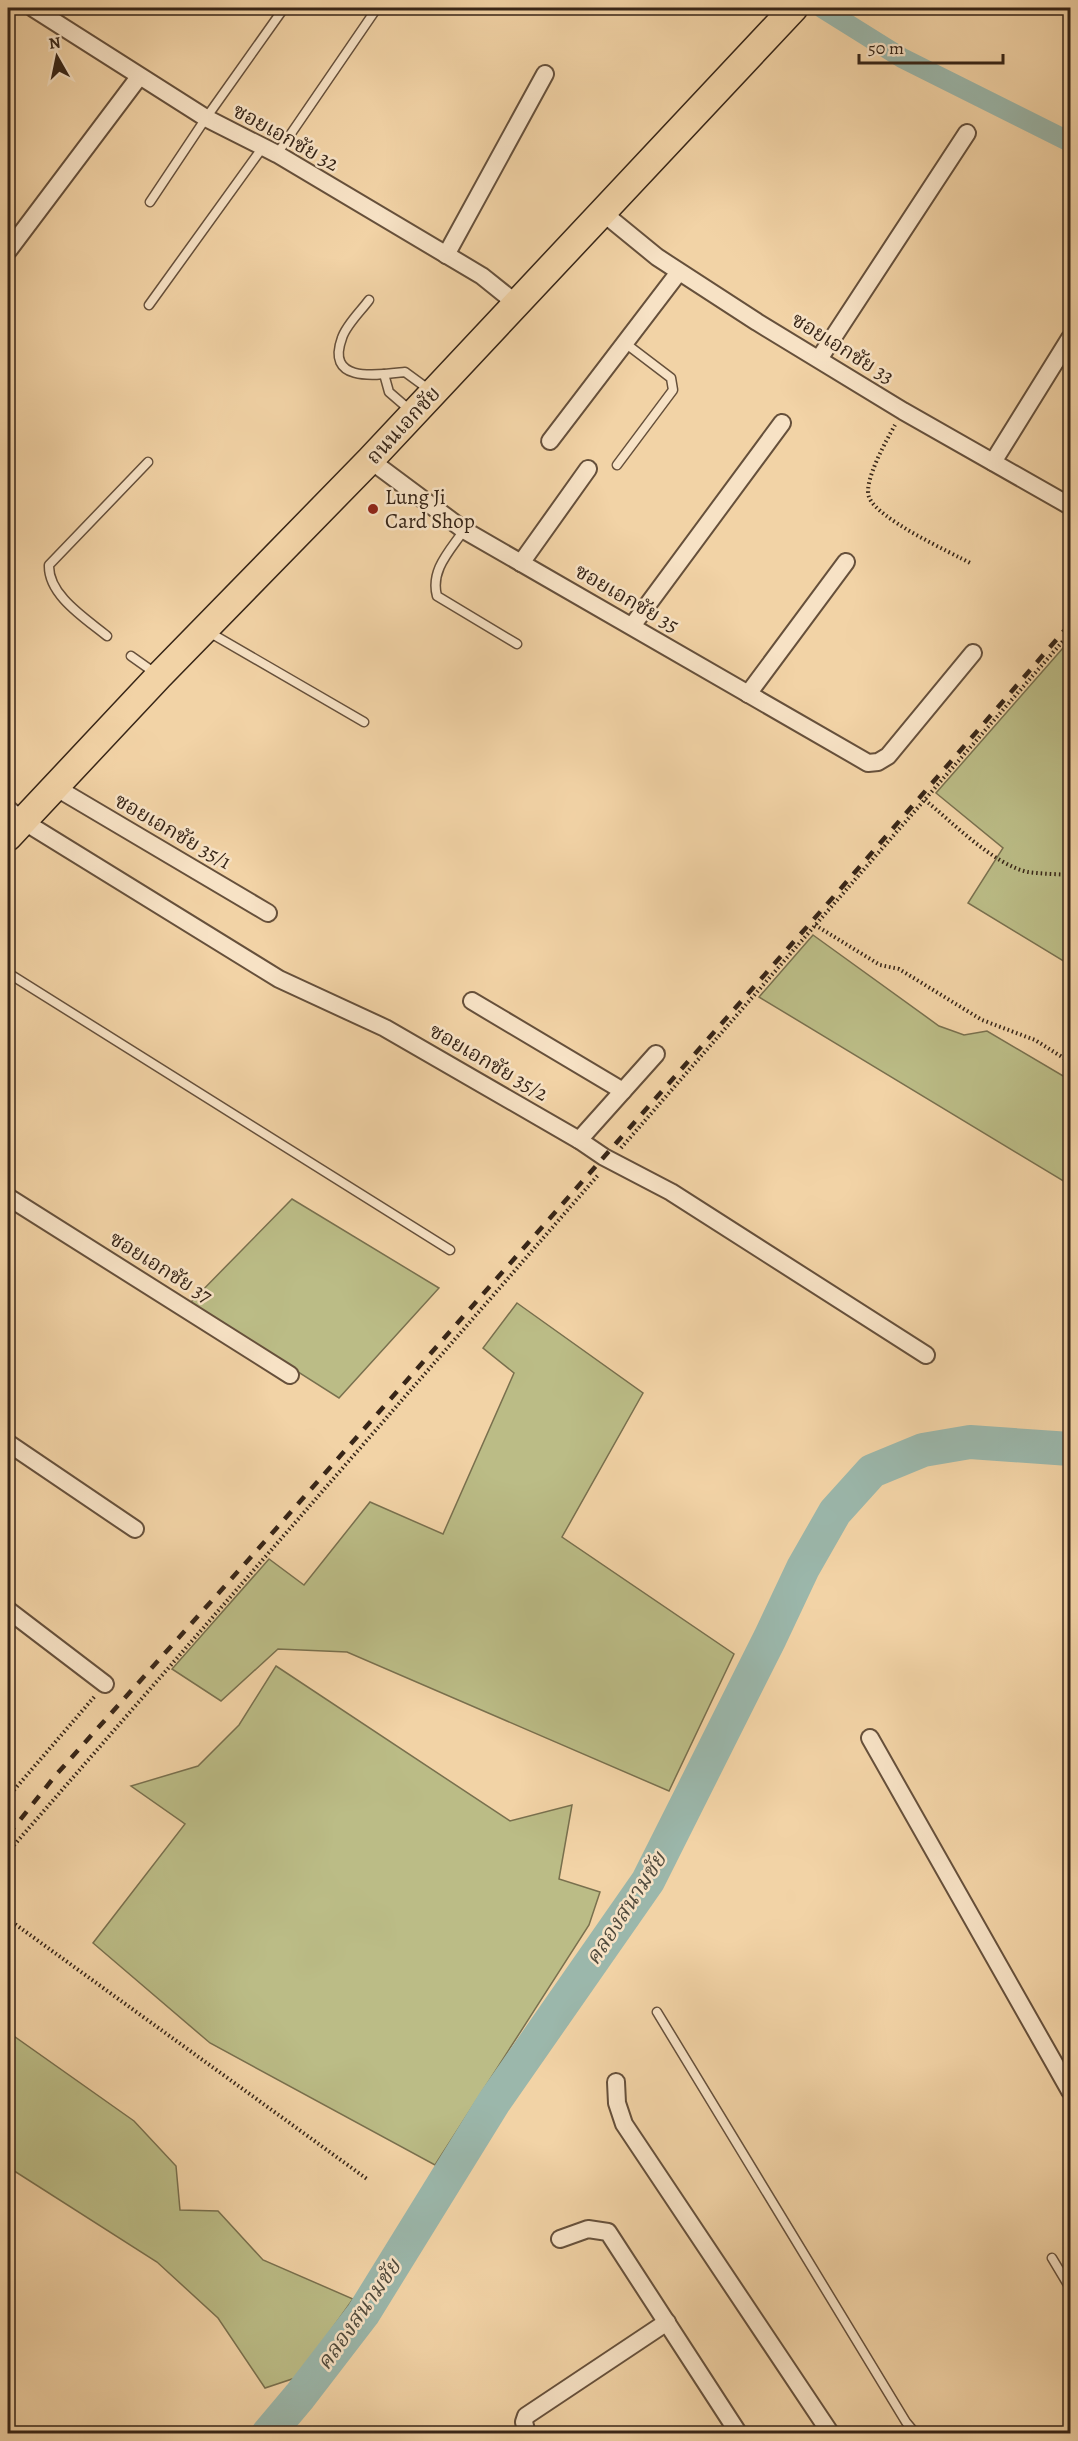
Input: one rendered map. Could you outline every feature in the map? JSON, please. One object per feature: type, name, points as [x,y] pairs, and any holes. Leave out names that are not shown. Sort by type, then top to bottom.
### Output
[{"type":"main road","name":"ถนนเอกชัย","points":[[13,822],[55,787],[159,676],[370,460],[786,16]]},
{"type":"street","name":"ซอยเอกชัย 32","points":[[33,8],[206,118],[270,151],[482,276],[517,304]]},
{"type":"street","points":[[447,255],[545,74]]},
{"type":"street","points":[[8,251],[139,77]]},
{"type":"street","points":[[819,359],[968,133]]},
{"type":"street","name":"ซอยเอกชัย 33","points":[[602,212],[679,272],[903,411],[1071,506]]},
{"type":"street","points":[[550,441],[679,272]]},
{"type":"street","points":[[993,462],[1071,338]]},
{"type":"street","points":[[632,626],[782,423]]},
{"type":"street","name":"ซอยเอกชัย 35","points":[[370,460],[464,530],[868,763],[888,756],[973,653]]},
{"type":"street","points":[[522,563],[588,469]]},
{"type":"street","points":[[748,694],[846,562]]},
{"type":"street","name":"ซอยเอกชัย 35/1","points":[[55,787],[268,913]]},
{"type":"street","name":"ซอยเอกชัย 35/2","points":[[13,822],[279,979],[385,1028],[610,1160],[671,1192],[926,1355]]},
{"type":"street","points":[[472,1001],[623,1091]]},
{"type":"street","points":[[579,1140],[656,1054]]},
{"type":"street","name":"ซอยเอกชัย 37","points":[[8,1197],[290,1375]]},
{"type":"street","points":[[8,1443],[135,1529]]},
{"type":"street","points":[[8,1610],[105,1684]]},
{"type":"street","points":[[870,1738],[1071,2091]]},
{"type":"street","points":[[616,2082],[617,2103],[624,2124],[831,2433]]},
{"type":"street","points":[[560,2239],[588,2229],[608,2232],[734,2431]]},
{"type":"street","points":[[527,2433],[524,2422],[526,2416],[667,2322]]},
{"type":"lane","points":[[150,202],[284,8]]},
{"type":"lane","points":[[149,305],[270,151],[377,8]]},
{"type":"lane","points":[[369,300],[342,337],[339,352],[342,366],[353,374],[364,376],[405,372],[433,392]]},
{"type":"lane","points":[[617,465],[673,390],[671,378],[625,343]]},
{"type":"lane","points":[[384,374],[389,392],[413,414]]},
{"type":"lane","points":[[107,636],[64,599],[48,577],[49,565],[148,462]]},
{"type":"lane","points":[[464,530],[438,568],[434,583],[437,596],[517,644]]},
{"type":"lane","points":[[204,630],[364,722]]},
{"type":"lane","points":[[131,656],[159,676]]},
{"type":"lane","points":[[8,974],[450,1250]]},
{"type":"lane","points":[[657,2012],[842,2319],[906,2422],[916,2433]]},
{"type":"lane","points":[[1052,2258],[1071,2288]]},
{"type":"path","points":[[903,411],[873,470],[867,486],[869,498],[884,516],[972,564]]},
{"type":"path","points":[[8,1851],[1071,633]]},
{"type":"path","points":[[925,800],[984,848],[1009,865],[1027,872],[1071,875]]},
{"type":"path","points":[[815,925],[880,965],[899,969],[982,1020],[1035,1040],[1071,1062]]},
{"type":"path","points":[[8,1797],[105,1684]]},
{"type":"path","points":[[8,1919],[367,2179]]},
{"type":"green space","points":[[1070,640],[1070,965],[968,903],[1003,848],[936,793]]},
{"type":"green space","points":[[813,935],[939,1026],[964,1035],[987,1031],[1070,1080],[1070,1185],[759,997]]},
{"type":"green space","points":[[292,1199],[439,1288],[339,1398],[190,1303]]},
{"type":"green space","points":[[517,1303],[643,1393],[562,1537],[734,1654],[669,1791],[347,1652],[278,1649],[221,1701],[172,1669],[269,1559],[304,1585],[370,1502],[443,1534],[514,1373],[483,1348]]},
{"type":"green space","points":[[276,1666],[510,1821],[572,1805],[559,1879],[600,1892],[589,1925],[435,2165],[210,2043],[93,1943],[185,1824],[131,1786],[198,1766],[239,1725]]},
{"type":"green space","points":[[8,2032],[134,2121],[176,2166],[180,2210],[218,2211],[263,2260],[353,2299],[298,2377],[265,2388],[218,2318],[157,2262],[8,2167]]},
{"type":"waterway","points":[[822,8],[902,58],[1070,142]]},
{"type":"waterway","name":"คลองสนามชัย","points":[[268,2434],[363,2314],[494,2102],[648,1881],[803,1568],[835,1512],[872,1471],[923,1450],[970,1442],[1070,1449]]},
{"type":"railway","points":[[8,1835],[55,1776],[843,886],[1070,624]]},
{"type":"place","name":"Lung Ji Card Shop","points":[[373,509]]}]
